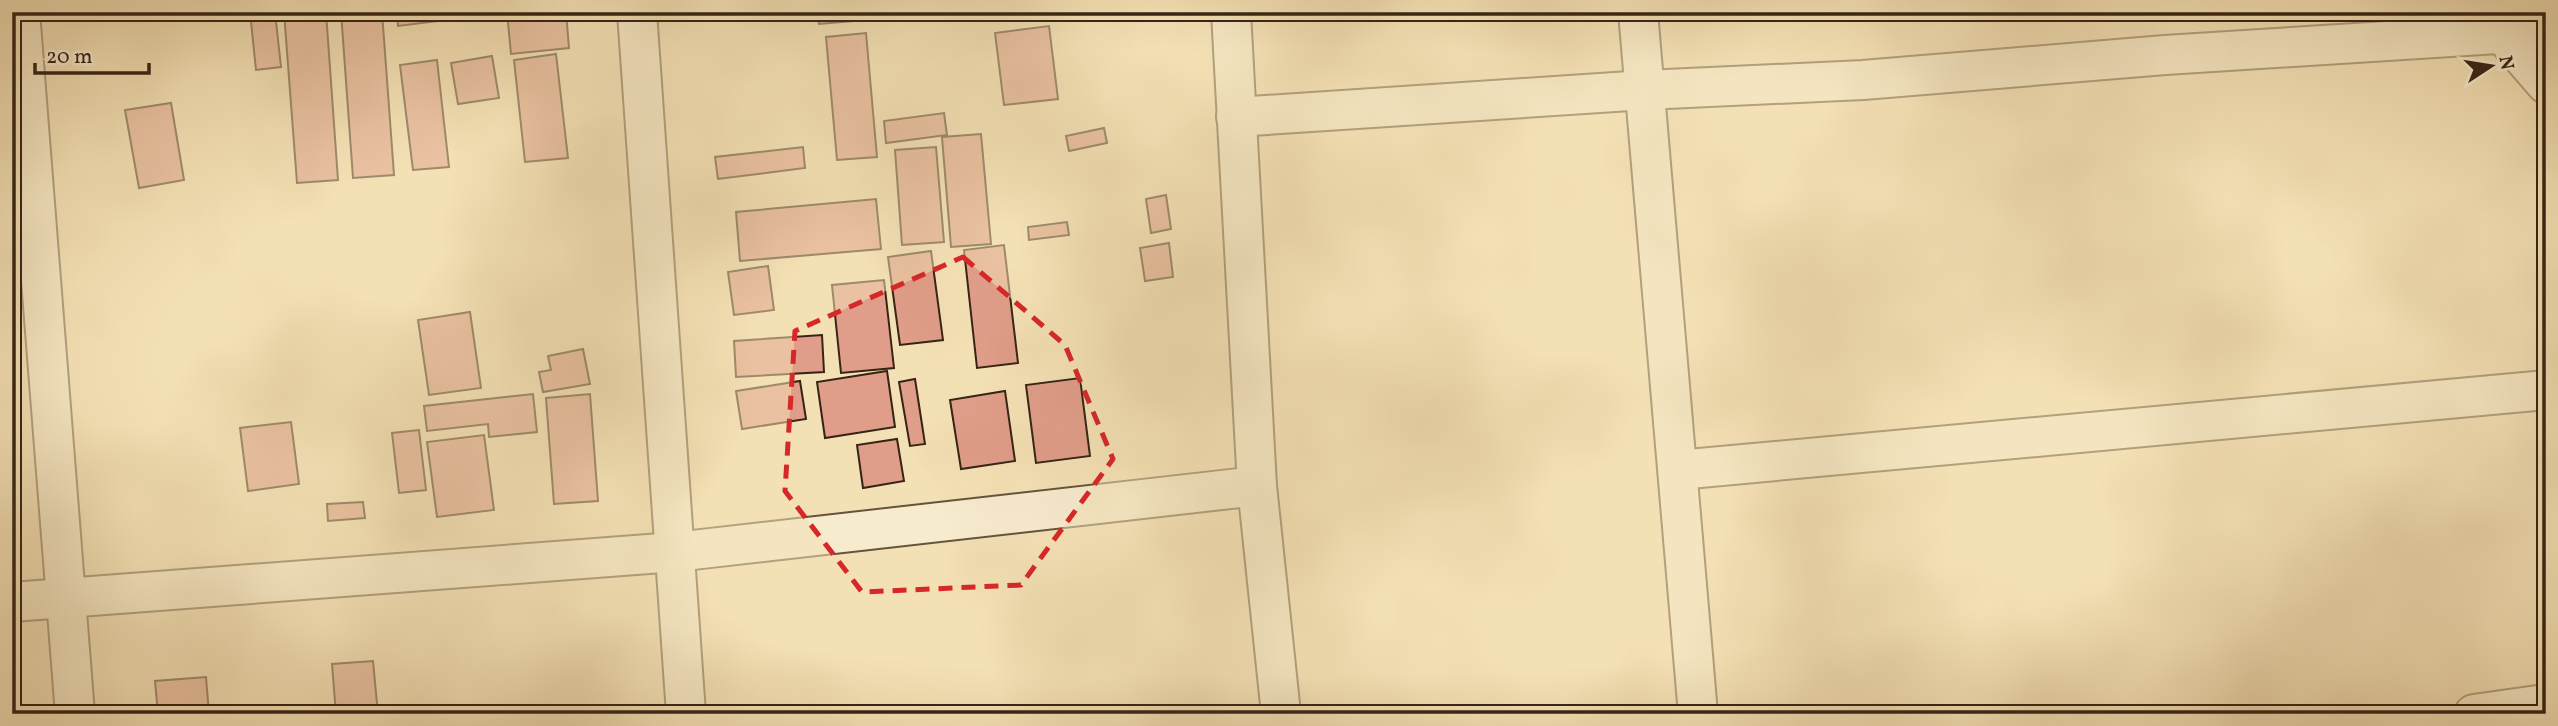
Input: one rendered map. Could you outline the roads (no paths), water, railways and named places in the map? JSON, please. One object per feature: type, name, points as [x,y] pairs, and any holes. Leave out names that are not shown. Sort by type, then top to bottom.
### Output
[{"type":"street","points":[[20,12],[75,714]]},
{"type":"street","points":[[637,12],[686,714]]},
{"type":"street","points":[[1231,12],[1257,486],[1281,714]]},
{"type":"street","points":[[1638,12],[1698,714]]},
{"type":"street","points":[[1236,117],[1645,90],[1863,80],[2165,55],[2493,23],[2546,31]]},
{"type":"street","points":[[2493,23],[2546,84]]},
{"type":"street","points":[[1678,470],[2546,390]]},
{"type":"street","points":[[12,602],[675,552],[1257,486]]},
{"type":"street","points":[[2474,714],[2546,704]]}]
